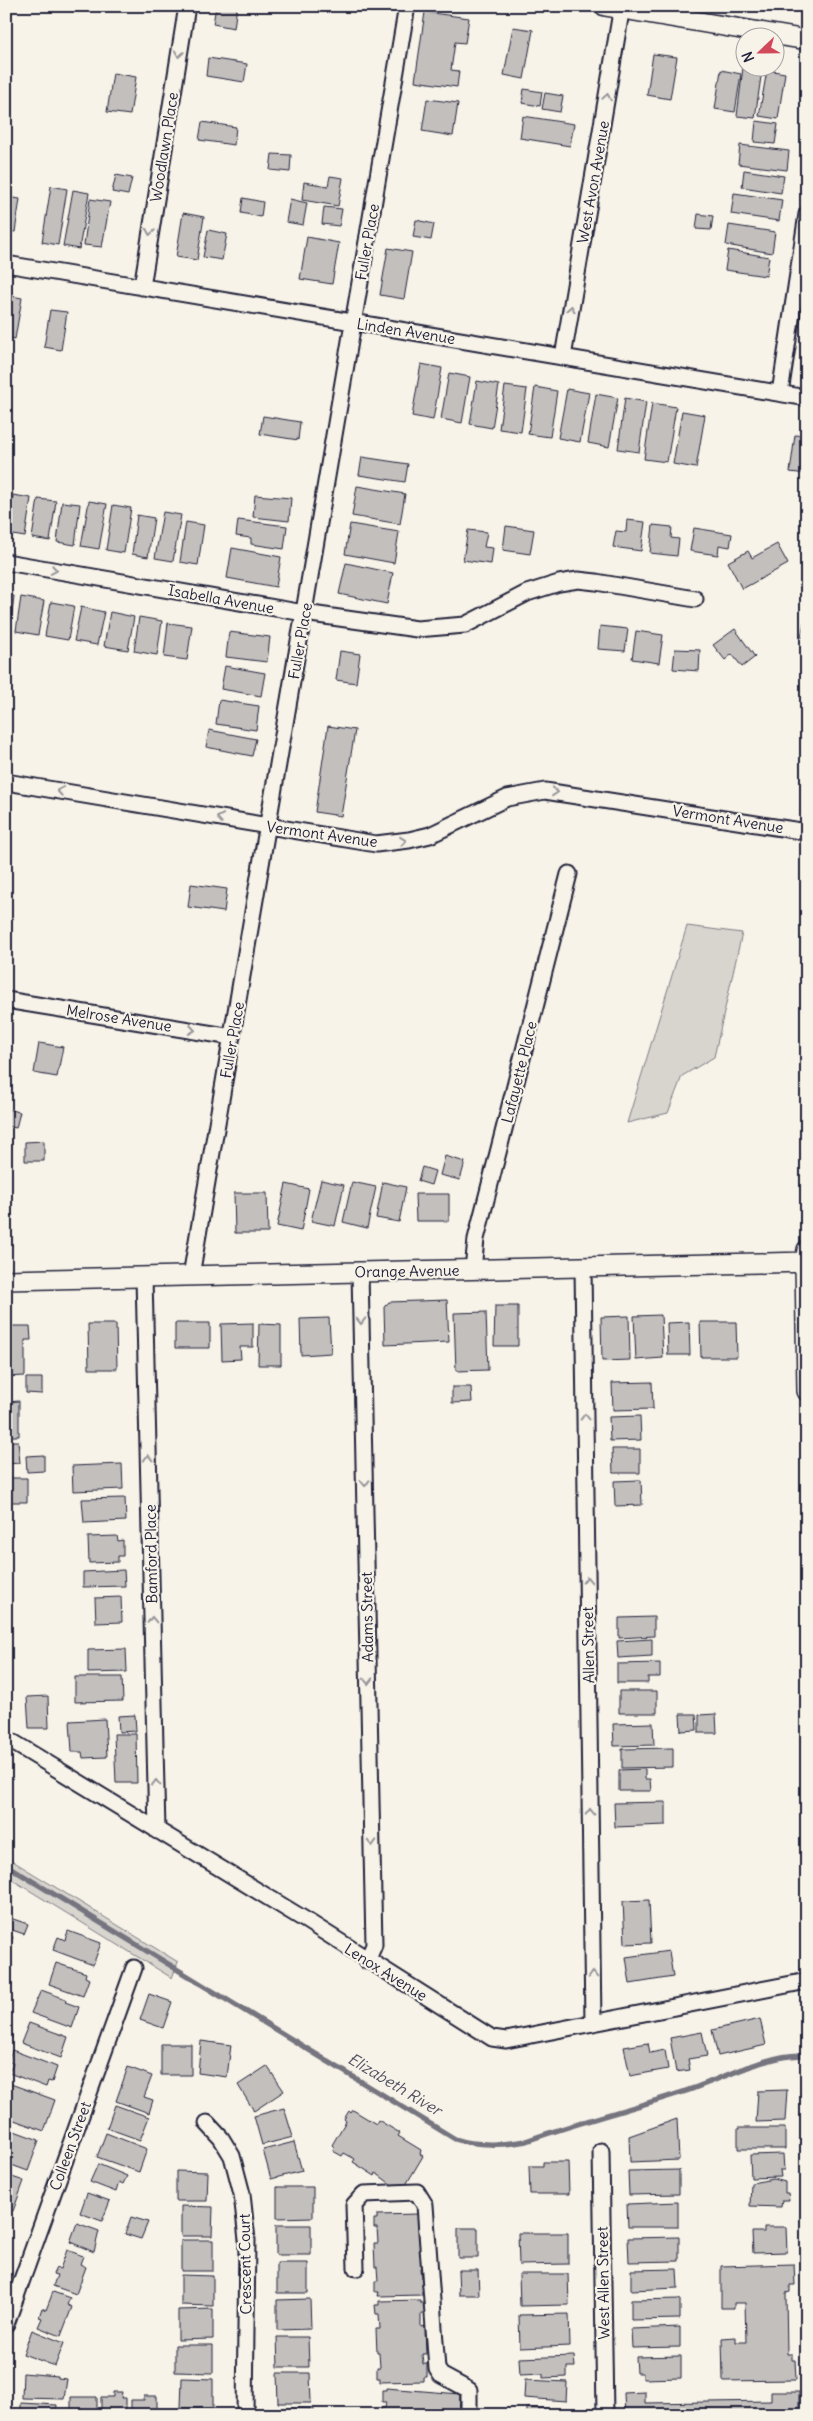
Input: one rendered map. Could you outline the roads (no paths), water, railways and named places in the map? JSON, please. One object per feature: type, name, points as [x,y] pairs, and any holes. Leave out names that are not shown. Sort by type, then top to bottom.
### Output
[{"type":"street","name":"Woodlawn Place","points":[[142,287],[187,6]]},
{"type":"street","name":"Fuller Place","points":[[191,1276],[407,6]]},
{"type":"street","points":[[617,7],[807,40]]},
{"type":"street","name":"West Avon Avenue","points":[[563,357],[617,7]]},
{"type":"street","points":[[780,393],[807,214]]},
{"type":"street","name":"Linden Avenue","points":[[6,264],[807,398]]},
{"type":"street","name":"Isabella Avenue","points":[[6,562],[393,627],[443,628],[464,625],[544,586],[578,580],[695,599]]},
{"type":"street","name":"Vermont Avenue","points":[[6,782],[376,844],[430,835],[508,798],[545,791],[807,832]]},
{"type":"street","name":"Lafayette Place","points":[[473,1270],[476,1239],[569,874]]},
{"type":"street","name":"Melrose Avenue","points":[[6,1000],[232,1037]]},
{"type":"street","points":[[806,1258],[807,1391]]},
{"type":"street","name":"Orange Avenue","points":[[6,1280],[583,1267],[806,1258]]},
{"type":"street","name":"Allen Street","points":[[583,1267],[593,2023]]},
{"type":"street","name":"Adams Street","points":[[360,1272],[374,1945],[367,1961]]},
{"type":"street","name":"Bamford Place","points":[[144,1277],[157,1832]]},
{"type":"street","name":"Lenox Avenue","points":[[6,1738],[157,1832],[307,1921],[367,1961],[492,2038],[499,2040],[593,2023],[807,1981]]},
{"type":"street","name":"Colleen Street","points":[[6,2324],[134,1968]]},
{"type":"street","name":"Crescent Court","points":[[207,2123],[221,2138],[232,2156],[242,2194],[247,2240],[245,2415]]},
{"type":"street","name":"West Allen Street","points":[[601,2151],[605,2415]]},
{"type":"street","points":[[356,2268],[354,2205],[364,2194],[417,2192],[425,2205],[438,2369],[441,2375],[469,2390],[469,2415]]},
{"type":"waterway","name":"Elizabeth River","points":[[6,1865],[455,2139],[463,2141],[491,2144],[526,2141],[683,2092],[763,2062],[794,2055],[807,2056]]}]
